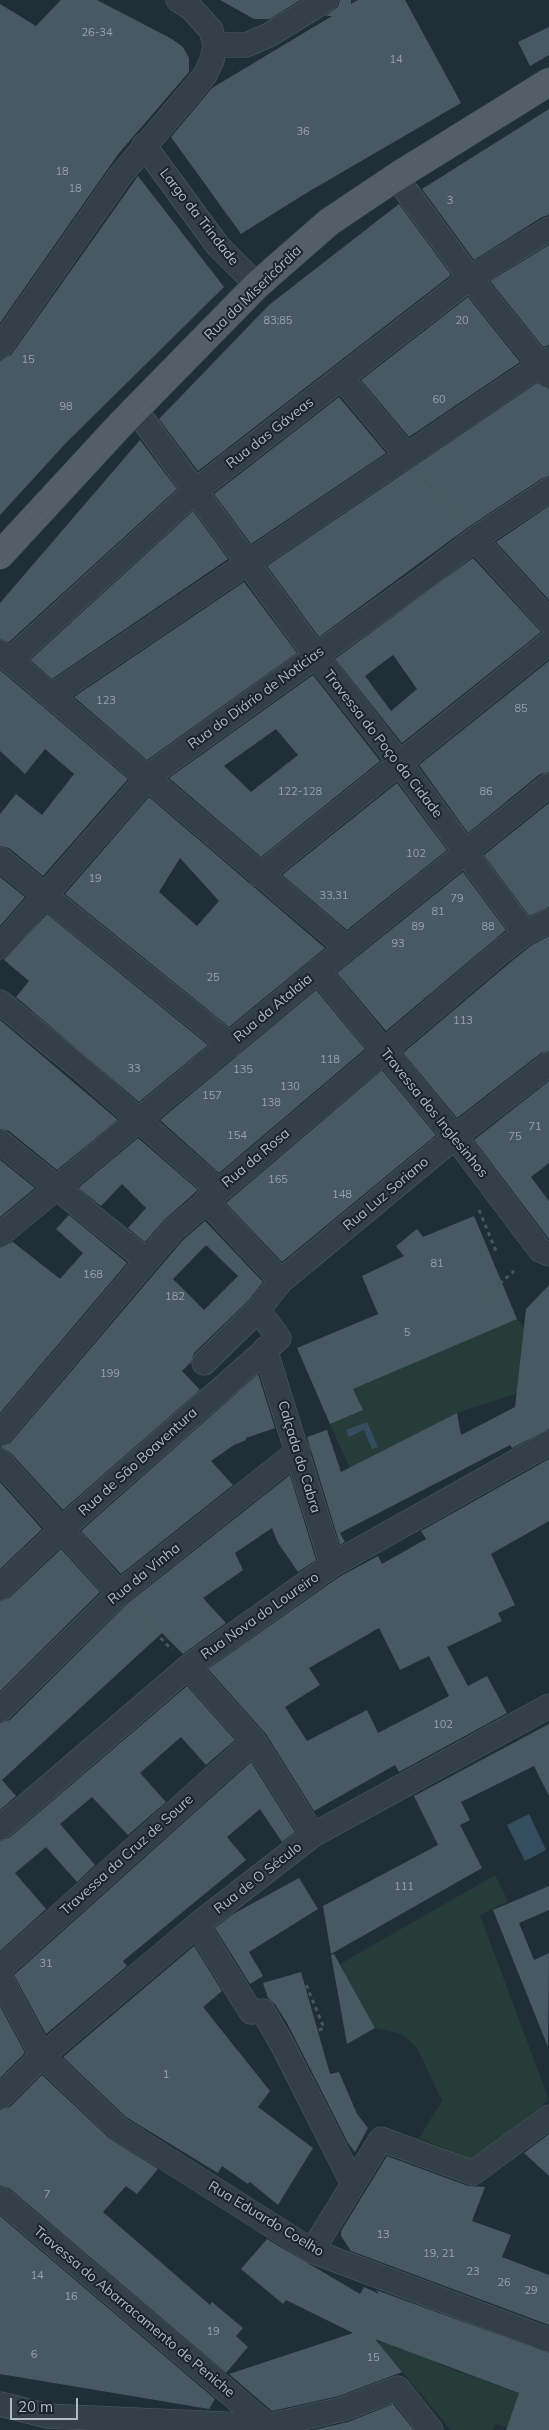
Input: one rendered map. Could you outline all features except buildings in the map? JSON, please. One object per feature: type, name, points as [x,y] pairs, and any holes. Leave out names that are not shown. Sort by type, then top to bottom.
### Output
[{"type":"main road","name":"Rua da Misericórdia","points":[[0,555],[135,410],[257,285],[329,222],[396,177],[549,82]]},
{"type":"street","points":[[0,347],[144,145],[205,74],[212,60],[215,45],[211,30],[191,8],[178,0]]},
{"type":"street","points":[[215,45],[246,45],[269,34],[326,0]]},
{"type":"street","name":"Largo da Trindade","points":[[144,145],[218,246],[257,285]]},
{"type":"street","points":[[51,696],[406,455],[546,366],[470,278],[396,177]]},
{"type":"street","name":"Rua das Gáveas","points":[[5,656],[195,491],[470,278],[549,229]]},
{"type":"street","points":[[341,377],[406,455]]},
{"type":"street","name":"Travessa do Poço da Cidade","points":[[135,410],[316,656],[399,762],[526,933]]},
{"type":"street","name":"Rua do Diário de Notícias","points":[[0,947],[147,778],[475,538],[549,490]]},
{"type":"street","points":[[475,538],[549,621]]},
{"type":"street","points":[[260,875],[549,643]]},
{"type":"street","points":[[5,656],[347,948]]},
{"type":"street","name":"Rua da Atalaia","points":[[1,1234],[141,1120],[318,971],[549,785]]},
{"type":"street","points":[[0,859],[230,1045]]},
{"type":"street","name":"Rua da Rosa","points":[[0,1434],[173,1230],[383,1050],[526,933],[549,922]]},
{"type":"street","name":"Travessa dos Inglesinhos","points":[[318,971],[455,1137],[540,1250],[549,1254]]},
{"type":"street","points":[[0,1002],[141,1120],[212,1196],[281,1281]]},
{"type":"street","name":"Rua Luz Soriano","points":[[204,1364],[258,1310],[281,1281],[455,1137],[549,1064]]},
{"type":"street","points":[[0,1142],[146,1260]]},
{"type":"street","points":[[258,1310],[272,1343]]},
{"type":"street","name":"Calçada do Cabra","points":[[272,1343],[298,1450],[332,1565]]},
{"type":"street","name":"Rua de São Boaventura","points":[[0,1588],[61,1530],[272,1343]]},
{"type":"street","name":"Rua Nova do Loureiro","points":[[0,1828],[188,1667],[332,1565],[549,1443]]},
{"type":"street","name":"Rua da Vinha","points":[[0,1710],[118,1593],[298,1450]]},
{"type":"street","points":[[0,1461],[118,1593]]},
{"type":"street","points":[[188,1667],[254,1741],[313,1835]]},
{"type":"street","name":"Rua de O Século","points":[[0,2097],[42,2056],[197,1925],[313,1835],[549,1706]]},
{"type":"street","name":"Travessa da Cruz de Soure","points":[[0,1969],[254,1741]]},
{"type":"street","points":[[197,1925],[251,2012],[263,2012],[282,2044],[353,2184]]},
{"type":"street","name":"Rua Eduardo Coelho","points":[[0,1977],[42,2056],[118,2128],[312,2251],[549,2340]]},
{"type":"street","points":[[312,2251],[381,2139],[473,2173],[549,2117]]},
{"type":"street","name":"Travessa do Abarracamento de Peniche","points":[[0,2198],[268,2426]]},
{"type":"street","points":[[0,2404],[48,2423],[268,2426],[343,2409],[398,2388],[431,2430]]},
{"type":"path","points":[[406,455],[475,538]]},
{"type":"path","points":[[482,1300],[514,1271]]},
{"type":"path","points":[[118,1593],[188,1667]]},
{"type":"path","points":[[282,2044],[324,2028],[305,1982]]},
{"type":"green space","points":[[517,1318],[524,1328],[518,1393],[457,1413],[350,1469],[330,1424],[363,1410],[353,1389]]},
{"type":"green space","points":[[495,1875],[508,1901],[480,1915],[549,2100],[473,2160],[419,2138],[442,2101],[417,2048],[402,2034],[375,2028],[340,1964]]},
{"type":"green space","points":[[387,2337],[396,2340],[394,2347],[439,2361],[438,2364],[519,2393],[507,2427],[495,2424],[493,2430],[451,2430],[379,2344]]},
{"type":"water","points":[[367,1422],[378,1447],[372,1449],[364,1430],[349,1437],[346,1430]]},
{"type":"water","points":[[529,1814],[546,1850],[525,1861],[507,1825]]},
{"type":"tram line","points":[[0,546],[95,443],[283,254],[345,204],[549,75]]},
{"type":"tram line","points":[[0,568],[22,540],[138,414],[237,312],[294,258],[333,225],[398,181],[549,89]]}]
